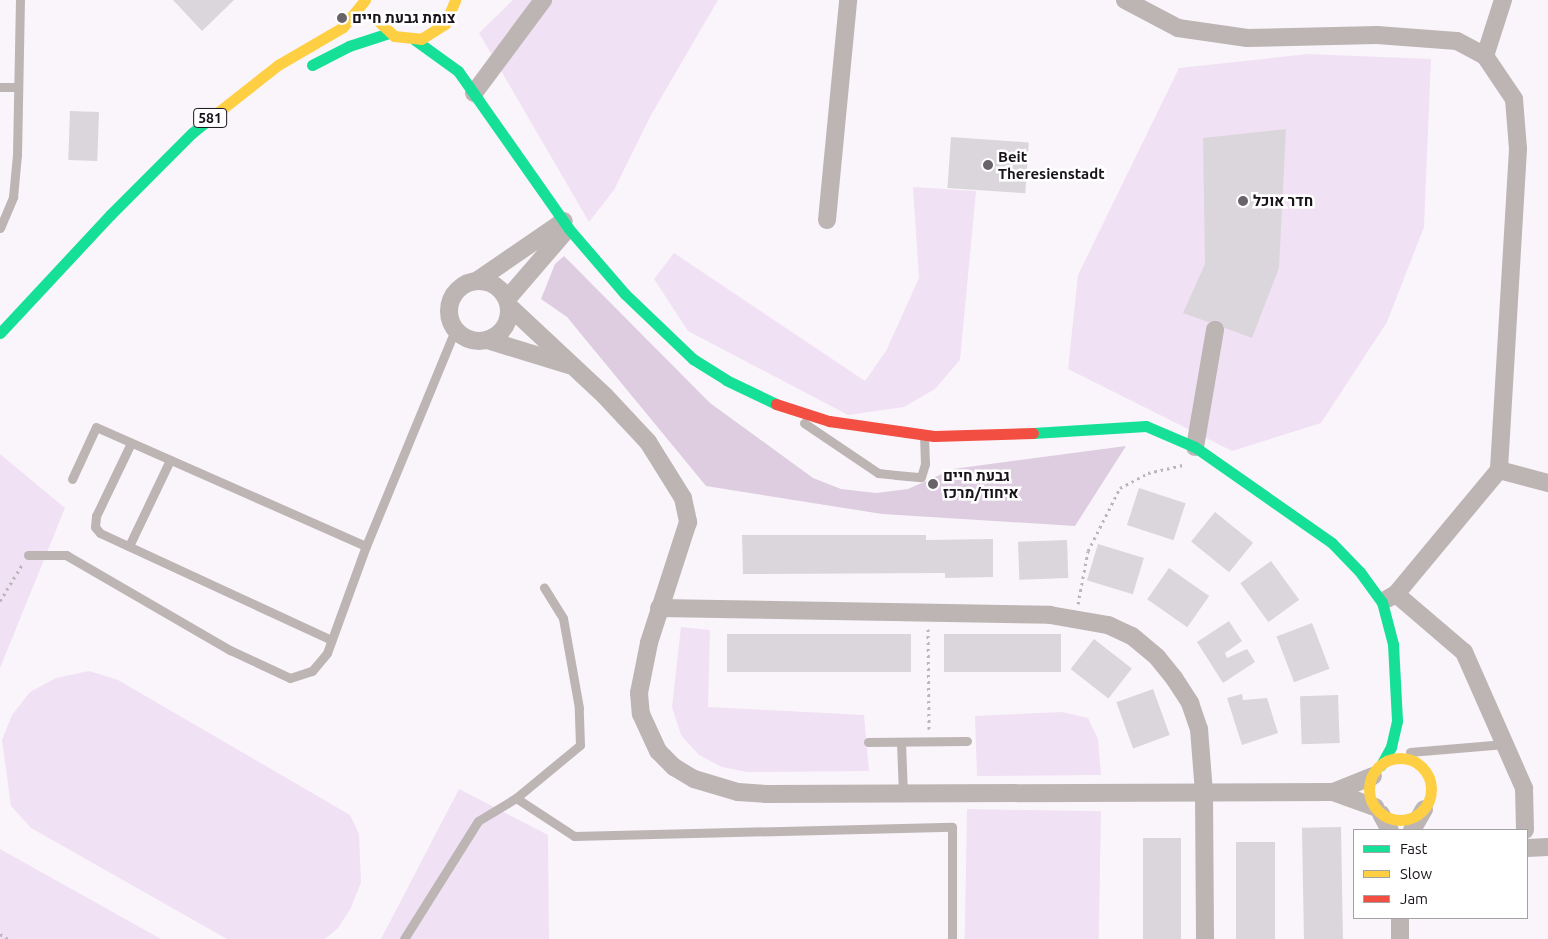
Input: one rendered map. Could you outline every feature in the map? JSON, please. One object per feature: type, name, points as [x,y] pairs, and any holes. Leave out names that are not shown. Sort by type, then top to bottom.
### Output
[{"type":"street","name":"581","points":[[72,258],[110,215],[192,133],[278,66],[343,27],[365,0]]},
{"type":"street","points":[[369,0],[375,18],[389,33],[414,40],[458,71]]},
{"type":"street","points":[[474,93],[543,0]]},
{"type":"street","points":[[827,220],[848,0]]},
{"type":"street","points":[[1125,0],[1178,28],[1247,38],[1378,35],[1457,41],[1485,56],[1514,99],[1518,149],[1499,470],[1389,598],[1397,721],[1391,747],[1377,770],[1370,790],[1378,810],[1389,829]]},
{"type":"street","points":[[1485,56],[1503,0]]},
{"type":"street","points":[[414,40],[434,34],[446,24],[456,1]]},
{"type":"street","points":[[446,24],[449,42],[458,71],[567,225],[645,315],[693,359],[775,404],[829,421],[924,435],[990,436],[1126,425],[1146,426],[1195,447],[1265,493],[1332,543],[1389,598],[1429,619],[1464,652],[1524,788],[1526,829]]},
{"type":"street","points":[[304,70],[349,46],[389,33]]},
{"type":"street","name":"581","points":[[0,333],[113,218],[186,157]]},
{"type":"street","points":[[567,225],[478,280],[460,287],[454,294],[449,312],[455,330],[472,341],[487,340],[572,366]]},
{"type":"street","points":[[487,340],[501,333],[507,325],[508,303],[534,264],[567,225]]},
{"type":"street","points":[[478,280],[496,285],[508,303],[572,366],[606,396],[648,442],[683,498],[688,522],[674,571],[659,608],[642,671],[640,700],[648,734],[658,751],[674,767],[694,779],[738,792],[904,794],[1333,792],[1398,820],[1407,819],[1418,823],[1431,790],[1425,771],[1410,752],[1397,721]]},
{"type":"street","points":[[1195,447],[1215,330]]},
{"type":"street","points":[[1499,470],[1548,483]]},
{"type":"street","points":[[659,608],[1076,617],[1108,625],[1132,636],[1157,657],[1174,678],[1190,703],[1199,728],[1204,793],[1205,939]]},
{"type":"street","points":[[1333,792],[1399,758],[1418,764]]},
{"type":"street","points":[[1528,848],[1548,847]]},
{"type":"street","points":[[1400,919],[1400,939]]},
{"type":"lane","points":[[0,228],[13,197],[20,0]]},
{"type":"lane","points":[[0,87],[18,88]]},
{"type":"lane","points":[[28,556],[66,555],[230,650],[290,678],[312,671],[327,653],[366,546],[455,330]]},
{"type":"lane","points":[[775,404],[878,472],[921,477],[924,464],[924,435]]},
{"type":"lane","points":[[72,480],[96,427],[366,546]]},
{"type":"lane","points":[[131,442],[96,516],[95,526],[100,533],[332,640]]},
{"type":"lane","points":[[129,546],[170,460]]},
{"type":"lane","points":[[404,939],[478,820],[516,798],[580,745],[579,708],[562,618],[544,588]]},
{"type":"lane","points":[[868,742],[967,741]]},
{"type":"lane","points":[[901,742],[904,794]]},
{"type":"lane","points":[[1410,752],[1505,744]]},
{"type":"lane","points":[[516,798],[574,836],[952,827],[952,939]]},
{"type":"path","points":[[1076,617],[1088,551],[1099,524],[1120,488],[1155,470],[1171,466],[1193,465]]},
{"type":"path","points":[[0,601],[28,556]]},
{"type":"path","points":[[928,613],[929,741]]},
{"type":"path","points":[[0,934],[8,939]]},
{"type":"shaded area","points":[[513,0],[718,0],[651,115],[614,190],[589,222],[479,33]]},
{"type":"shaded area","points":[[1308,54],[1431,59],[1424,227],[1387,322],[1321,423],[1232,451],[1068,369],[1078,275],[1179,68]]},
{"type":"shaded area","points":[[913,187],[976,191],[960,360],[935,389],[904,407],[848,415],[688,331],[654,279],[674,253],[865,381],[886,351],[919,278]]},
{"type":"shaded area","points":[[564,256],[710,403],[813,478],[841,489],[876,493],[908,489],[953,469],[1126,446],[1075,526],[882,514],[706,486],[567,317],[541,299],[555,264]]},
{"type":"shaded area","points":[[0,454],[65,508],[0,668]]},
{"type":"shaded area","points":[[681,627],[710,630],[708,707],[864,715],[869,771],[747,772],[722,767],[699,755],[681,735],[672,707]]},
{"type":"shaded area","points":[[89,671],[118,680],[350,815],[359,834],[361,882],[351,908],[338,928],[325,939],[227,939],[31,828],[11,806],[2,740],[12,715],[30,692],[56,678]]},
{"type":"shaded area","points":[[1062,712],[1088,718],[1098,739],[1101,775],[977,776],[975,716]]},
{"type":"shaded area","points":[[459,789],[548,835],[549,939],[381,939]]},
{"type":"shaded area","points":[[967,809],[1101,811],[1099,939],[965,939]]},
{"type":"shaded area","points":[[0,849],[161,939],[0,939]]},
{"type":"building","points":[[173,0],[234,0],[202,31]]},
{"type":"building","points":[[70,111],[99,112],[97,161],[68,160]]},
{"type":"building","name":"חדר אוכל","points":[[1286,129],[1279,268],[1252,338],[1225,328],[1217,320],[1208,322],[1183,313],[1205,264],[1203,138]]},
{"type":"building","name":"Beit Theresienstadt","points":[[951,137],[1029,142],[1025,193],[947,188]]},
{"type":"building","points":[[1139,488],[1186,503],[1174,540],[1127,525]]},
{"type":"building","points":[[1215,512],[1253,543],[1229,572],[1191,542]]},
{"type":"building","points":[[742,535],[926,535],[926,540],[993,539],[993,577],[945,578],[945,573],[743,574]]},
{"type":"building","points":[[1067,540],[1068,578],[1019,580],[1018,542]]},
{"type":"building","points":[[1098,544],[1144,558],[1133,594],[1087,580]]},
{"type":"building","points":[[1271,561],[1299,600],[1268,622],[1240,583]]},
{"type":"building","points":[[1169,568],[1209,596],[1187,627],[1147,599]]},
{"type":"building","points":[[1229,621],[1242,641],[1225,653],[1227,658],[1247,649],[1255,662],[1223,683],[1197,642]]},
{"type":"building","points":[[1312,623],[1330,669],[1294,682],[1277,637]]},
{"type":"building","points":[[727,634],[911,634],[911,672],[727,672]]},
{"type":"building","points":[[944,634],[1061,634],[1061,672],[944,672]]},
{"type":"building","points":[[1094,639],[1132,669],[1108,698],[1071,669]]},
{"type":"building","points":[[1153,689],[1170,735],[1133,748],[1116,702]]},
{"type":"building","points":[[1242,694],[1243,700],[1267,698],[1278,733],[1242,745],[1227,698]]},
{"type":"building","points":[[1338,695],[1340,743],[1302,744],[1300,696]]},
{"type":"building","points":[[1341,827],[1343,939],[1304,939],[1302,828]]},
{"type":"building","points":[[1143,838],[1181,838],[1181,939],[1143,939]]},
{"type":"building","points":[[1236,842],[1275,842],[1275,939],[1236,939]]},
{"type":"traffic: fast","points":[[312,65],[349,46],[389,33]]},
{"type":"traffic: fast","points":[[415,40],[458,71],[569,229],[625,294],[693,359],[726,380],[776,404]]},
{"type":"traffic: fast","points":[[0,333],[110,215],[192,133],[217,113]]},
{"type":"traffic: fast","points":[[1033,433],[1146,426],[1195,447],[1332,543],[1360,572],[1382,602],[1393,644],[1397,721],[1391,747],[1381,765]]},
{"type":"traffic: slow","points":[[217,113],[278,65],[343,27],[365,0]]},
{"type":"traffic: slow","points":[[376,19],[394,36],[421,39],[445,24],[455,0]]},
{"type":"traffic: slow","points":[[1400,758],[1412,761],[1422,767],[1428,777],[1431,789],[1428,801],[1422,811],[1412,817],[1400,820],[1388,817],[1378,811],[1372,801],[1369,789],[1372,777],[1378,767],[1388,761],[1400,758]]},
{"type":"traffic: jam","points":[[776,404],[829,421],[934,436],[1033,433]]},
{"type":"place","name":"צומת גבעת חיים","points":[[342,18]]},
{"type":"place","name":"Beit Theresienstadt","points":[[988,165]]},
{"type":"place","name":"חדר אוכל","points":[[1243,201]]},
{"type":"place","name":"גבעת חיים איחוד/מרכז","points":[[933,484]]}]
